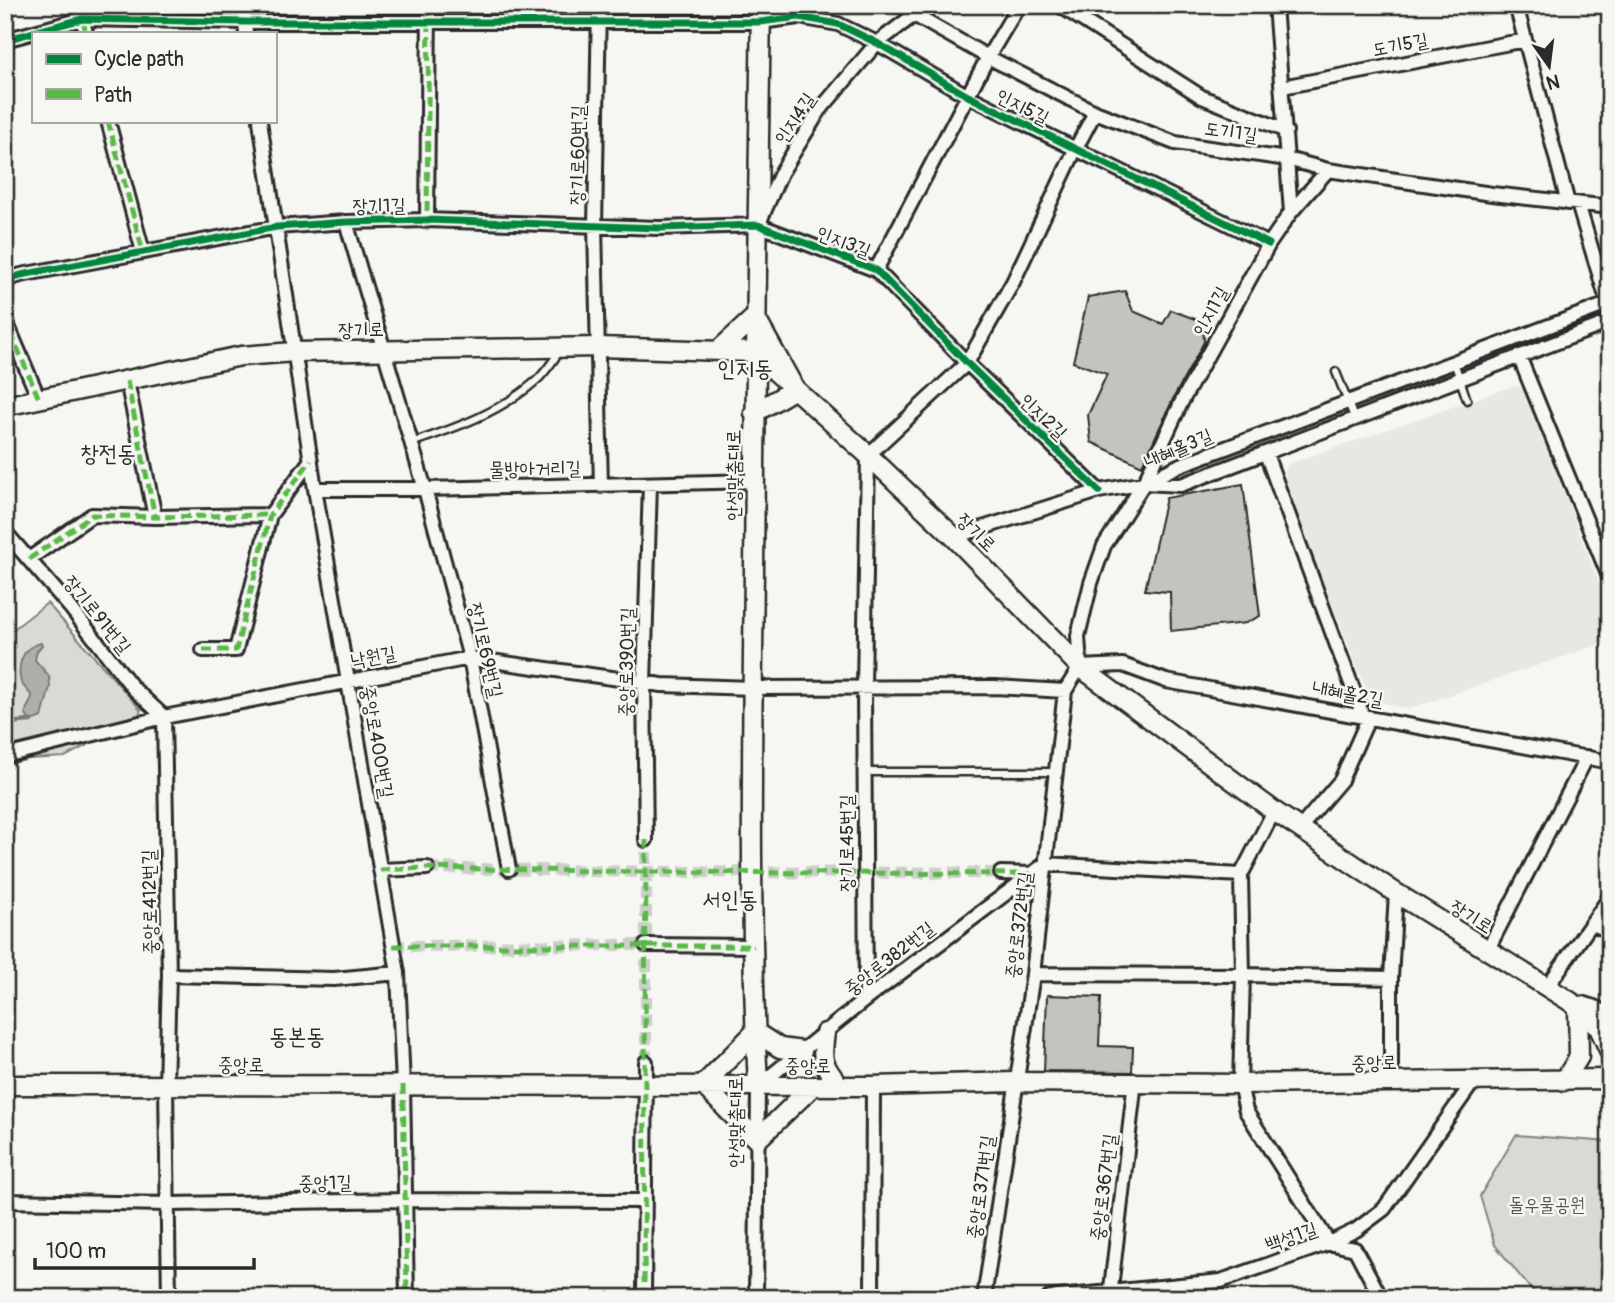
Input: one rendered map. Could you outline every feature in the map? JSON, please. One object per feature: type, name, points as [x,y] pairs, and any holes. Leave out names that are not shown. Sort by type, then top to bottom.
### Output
[{"type":"main road","name":"안성맞춤대로","points":[[758,1086],[755,1032],[752,688],[760,14]]},
{"type":"main road","points":[[718,351],[755,317],[795,389],[754,412]]},
{"type":"main road","name":"장기로","points":[[5,406],[241,356],[295,352],[599,347],[754,352],[954,537],[1080,667],[1274,811],[1574,1005],[1599,1028],[1610,1052]]},
{"type":"main road","points":[[1564,1080],[1579,1057],[1574,1005],[1595,1010],[1610,1020]]},
{"type":"main road","points":[[802,1051],[780,1048],[755,1032],[703,1085],[757,1140],[813,1086]]},
{"type":"main road","points":[[825,1033],[822,1059],[826,1070],[840,1086]]},
{"type":"main road","name":"중앙로","points":[[5,1085],[873,1086],[1015,1082],[1240,1084],[1610,1079]]},
{"type":"street","points":[[79,5],[86,32]]},
{"type":"street","points":[[243,5],[246,27]]},
{"type":"street","points":[[427,220],[429,5]]},
{"type":"street","name":"장기로60번길","points":[[599,5],[595,226],[599,347]]},
{"type":"street","points":[[876,270],[988,57],[1019,5]]},
{"type":"street","points":[[1059,5],[1202,97],[1286,131]]},
{"type":"street","points":[[1275,5],[1291,212]]},
{"type":"street","points":[[1516,5],[1573,204],[1609,306]]},
{"type":"street","name":"도기1길","points":[[915,10],[988,57],[1095,112],[1175,143],[1287,159],[1328,170],[1610,207]]},
{"type":"street","name":"인지4길","points":[[758,225],[781,173],[819,111],[877,43],[915,10]]},
{"type":"street","name":"인지5길","points":[[34,32],[82,19],[246,27],[760,14],[799,17],[838,24],[877,43],[968,96],[1269,244]]},
{"type":"street","name":"인지5길","points":[[5,40],[32,33]]},
{"type":"street","name":"도기5길","points":[[1282,87],[1525,40]]},
{"type":"street","points":[[868,455],[967,363],[1013,282],[1095,112]]},
{"type":"street","points":[[108,122],[143,252]]},
{"type":"street","name":"중앙로400번길","points":[[260,122],[315,489],[398,974],[407,1298]]},
{"type":"street","name":"인지1길","points":[[1080,667],[1079,636],[1104,546],[1144,483],[1182,401],[1269,244],[1291,212],[1328,170]]},
{"type":"street","name":"장기1길","points":[[5,280],[277,227],[427,220],[659,228],[758,225]]},
{"type":"street","name":"장기1길","points":[[346,222],[383,350]]},
{"type":"street","name":"인지3길","points":[[758,225],[876,270],[967,363]]},
{"type":"street","name":"내혜홀3길","points":[[1144,483],[1178,466],[1609,306]]},
{"type":"street","points":[[5,319],[39,399]]},
{"type":"street","name":"내혜홀3길","points":[[1144,483],[1181,485],[1610,323]]},
{"type":"street","points":[[599,347],[601,485]]},
{"type":"street","name":"장기로69번길","points":[[383,350],[425,489],[470,658],[509,869]]},
{"type":"street","points":[[1519,356],[1610,579]]},
{"type":"street","name":"인지2길","points":[[967,363],[1099,491]]},
{"type":"street","points":[[127,381],[155,517]]},
{"type":"street","points":[[1266,454],[1366,716],[1340,780],[1300,828]]},
{"type":"street","name":"장기로45번길","points":[[866,999],[864,687],[868,455]]},
{"type":"street","points":[[203,650],[236,650],[270,515],[311,460]]},
{"type":"street","name":"물방아거리길","points":[[315,489],[755,481]]},
{"type":"street","points":[[954,537],[1099,491],[1144,483]]},
{"type":"street","name":"중앙로390번길","points":[[646,840],[644,683],[650,484]]},
{"type":"street","points":[[29,559],[92,515],[270,515]]},
{"type":"street","name":"장기로91번길","points":[[5,532],[133,688],[164,717]]},
{"type":"street","name":"낙원길","points":[[5,756],[164,717],[470,658],[644,683],[752,688]]},
{"type":"street","name":"내혜홀2길","points":[[1080,667],[1123,665],[1166,681],[1610,762]]},
{"type":"street","name":"중앙로372번길","points":[[1015,1082],[1032,974],[1065,691],[1080,667]]},
{"type":"street","points":[[752,688],[995,687],[1065,691]]},
{"type":"street","name":"중앙로412번길","points":[[164,717],[169,975],[166,1086],[169,1298]]},
{"type":"street","points":[[1487,951],[1587,757]]},
{"type":"street","points":[[1274,811],[1241,876],[1243,975],[1240,1084],[1246,1111],[1329,1244],[1355,1249],[1381,1298]]},
{"type":"street","points":[[1045,864],[1241,876]]},
{"type":"street","name":"중앙로382번길","points":[[758,1086],[866,999],[1045,864]]},
{"type":"street","points":[[380,870],[427,868]]},
{"type":"street","points":[[1001,873],[1031,874]]},
{"type":"street","points":[[1391,1083],[1391,978],[1396,892]]},
{"type":"street","points":[[1546,987],[1610,897]]},
{"type":"street","points":[[1592,924],[1610,931]]},
{"type":"street","points":[[646,945],[754,946]]},
{"type":"street","points":[[169,975],[334,979],[398,974]]},
{"type":"street","points":[[1032,974],[1391,978]]},
{"type":"street","points":[[644,1298],[646,1062]]},
{"type":"street","name":"중앙로367번길","points":[[1110,1295],[1135,1081]]},
{"type":"street","name":"중앙로371번길","points":[[984,1298],[1015,1082]]},
{"type":"street","name":"백성1길","points":[[1049,1298],[1110,1295],[1221,1281],[1329,1244],[1356,1230],[1384,1209],[1473,1082]]},
{"type":"street","name":"안성맞춤대로","points":[[756,1298],[758,1086]]},
{"type":"street","points":[[872,1298],[873,1086]]},
{"type":"street","name":"중앙1길","points":[[5,1201],[169,1204],[405,1200],[645,1201]]},
{"type":"lane","points":[[411,443],[462,426],[496,409],[538,379],[563,348]]},
{"type":"lane","points":[[1454,362],[1467,400]]},
{"type":"lane","points":[[1336,372],[1355,420]]},
{"type":"lane","points":[[865,772],[1055,772]]},
{"type":"shaded area","points":[[1513,386],[1523,388],[1610,611],[1610,641],[1408,709],[1370,699],[1283,481],[1288,464]]},
{"type":"shaded area","points":[[41,643],[35,660],[49,676],[50,687],[42,717],[31,721],[26,712],[32,696],[21,683],[20,664],[29,649]]},
{"type":"green space","points":[[47,603],[141,710],[136,719],[65,757],[29,759],[5,765],[5,636]]},
{"type":"green space","name":"돌우물공원","points":[[1516,1135],[1610,1142],[1610,1298],[1538,1298],[1495,1245],[1480,1196]]},
{"type":"building","points":[[1125,291],[1133,311],[1163,324],[1171,310],[1203,322],[1204,342],[1174,397],[1142,466],[1091,442],[1088,415],[1107,374],[1073,362],[1088,297]]},
{"type":"building","points":[[1243,484],[1260,616],[1246,623],[1171,631],[1170,592],[1145,590],[1166,498]]},
{"type":"building","points":[[1047,995],[1101,997],[1099,1046],[1133,1047],[1132,1072],[1044,1071]]},
{"type":"waterway","points":[[5,723],[31,721]]},
{"type":"tunnel","points":[[646,840],[646,1062]]},
{"type":"tunnel","points":[[427,868],[1001,873]]},
{"type":"tunnel","points":[[393,946],[646,945]]},
{"type":"marked path","points":[[79,5],[86,32]]},
{"type":"marked path","points":[[421,220],[427,220],[429,5]]},
{"type":"marked path","points":[[108,122],[143,252]]},
{"type":"marked path","points":[[5,319],[39,399]]},
{"type":"marked path","points":[[127,381],[155,517]]},
{"type":"marked path","points":[[203,650],[236,650],[270,515],[311,460]]},
{"type":"marked path","points":[[29,559],[92,515],[270,515]]},
{"type":"marked path","points":[[644,1298],[646,840]]},
{"type":"marked path","points":[[380,870],[427,868],[1031,874]]},
{"type":"marked path","points":[[393,946],[754,946]]},
{"type":"marked path","points":[[403,1085],[407,1298]]},
{"type":"cycle path","points":[[34,32],[82,19],[245,22],[760,22],[799,17],[838,24],[877,43],[968,96],[1269,244]]},
{"type":"cycle path","points":[[5,40],[32,33]]},
{"type":"cycle path","points":[[5,280],[277,227],[427,220],[659,228],[758,225],[876,270],[1099,491]]},
{"type":"district","name":"인지동","points":[[745,368]]},
{"type":"district","name":"창전동","points":[[108,453]]},
{"type":"district","name":"서인동","points":[[730,899]]},
{"type":"district","name":"동본동","points":[[297,1036]]}]
